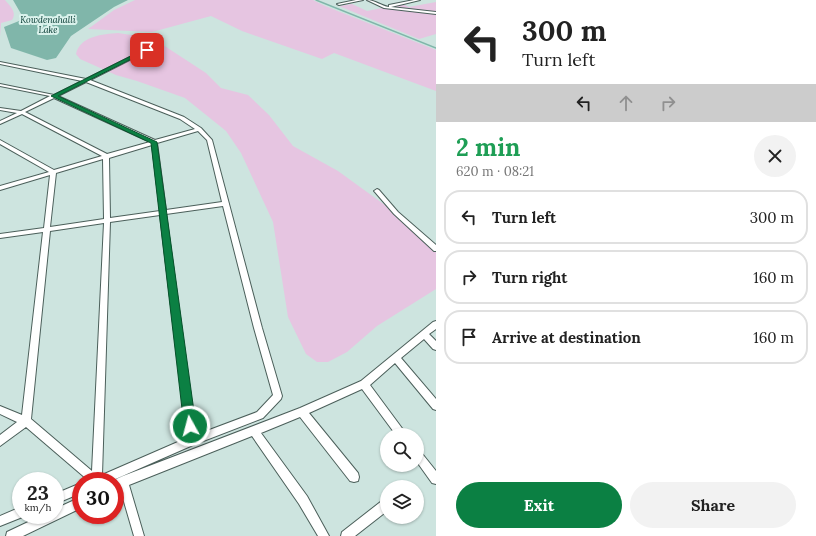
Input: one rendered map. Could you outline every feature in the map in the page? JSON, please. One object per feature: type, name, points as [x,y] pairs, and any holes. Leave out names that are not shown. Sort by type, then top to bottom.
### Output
[{"type":"street","points":[[339,4],[361,0]]},
{"type":"street","points":[[369,0],[384,7],[436,13]]},
{"type":"street","points":[[378,8],[418,0]]},
{"type":"street","points":[[0,123],[159,44]]},
{"type":"street","points":[[1,64],[86,80],[182,118],[199,129],[209,140],[225,204],[278,396],[260,415],[192,441],[118,472]]},
{"type":"street","points":[[0,85],[54,96],[154,142]]},
{"type":"street","points":[[0,109],[22,112],[106,156]]},
{"type":"street","points":[[0,188],[199,129]]},
{"type":"street","points":[[0,142],[53,172]]},
{"type":"street","points":[[154,142],[192,441]]},
{"type":"street","points":[[97,472],[108,221],[106,156]]},
{"type":"street","points":[[0,441],[26,421],[53,172]]},
{"type":"street","points":[[377,190],[396,213],[436,249]]},
{"type":"street","points":[[0,236],[225,204]]},
{"type":"street","points":[[124,481],[302,412],[364,384],[436,324]]},
{"type":"street","points":[[424,334],[436,346]]},
{"type":"street","points":[[396,358],[436,406]]},
{"type":"street","points":[[364,384],[397,428]]},
{"type":"street","points":[[0,410],[26,421],[86,472]]},
{"type":"street","points":[[302,412],[354,477]]},
{"type":"street","points":[[254,430],[303,500],[324,536]]},
{"type":"street","points":[[424,464],[436,480]]},
{"type":"street","points":[[124,496],[139,536]]},
{"type":"street","points":[[346,536],[380,509]]},
{"type":"street","points":[[0,521],[12,516]]},
{"type":"street","points":[[11,536],[36,524]]},
{"type":"shaded area","points":[[0,0],[5,0],[13,10],[14,14],[12,20],[1,23],[0,37]]},
{"type":"shaded area","points":[[135,0],[313,0],[436,50],[436,91],[334,53],[322,59],[242,31],[211,16],[152,32],[88,29],[114,10]]},
{"type":"shaded area","points":[[436,2],[436,34],[419,39],[339,6],[352,4],[367,11],[402,4],[409,7]]},
{"type":"shaded area","points":[[118,33],[144,37],[160,43],[206,73],[221,88],[248,95],[269,115],[293,146],[338,171],[389,208],[436,247],[436,289],[377,326],[347,352],[328,362],[317,362],[306,354],[288,317],[273,222],[241,153],[226,131],[185,98],[116,75],[80,59],[76,54],[82,43],[93,37]]},
{"type":"water","name":"Kowdenahalli Lake","points":[[13,0],[128,0],[114,7],[71,36],[56,58],[47,60],[11,48],[4,27],[24,19]]},
{"type":"waterway","points":[[316,0],[436,48]]},
{"type":"route","points":[[147,50],[54,96],[154,142],[190,426]]}]
